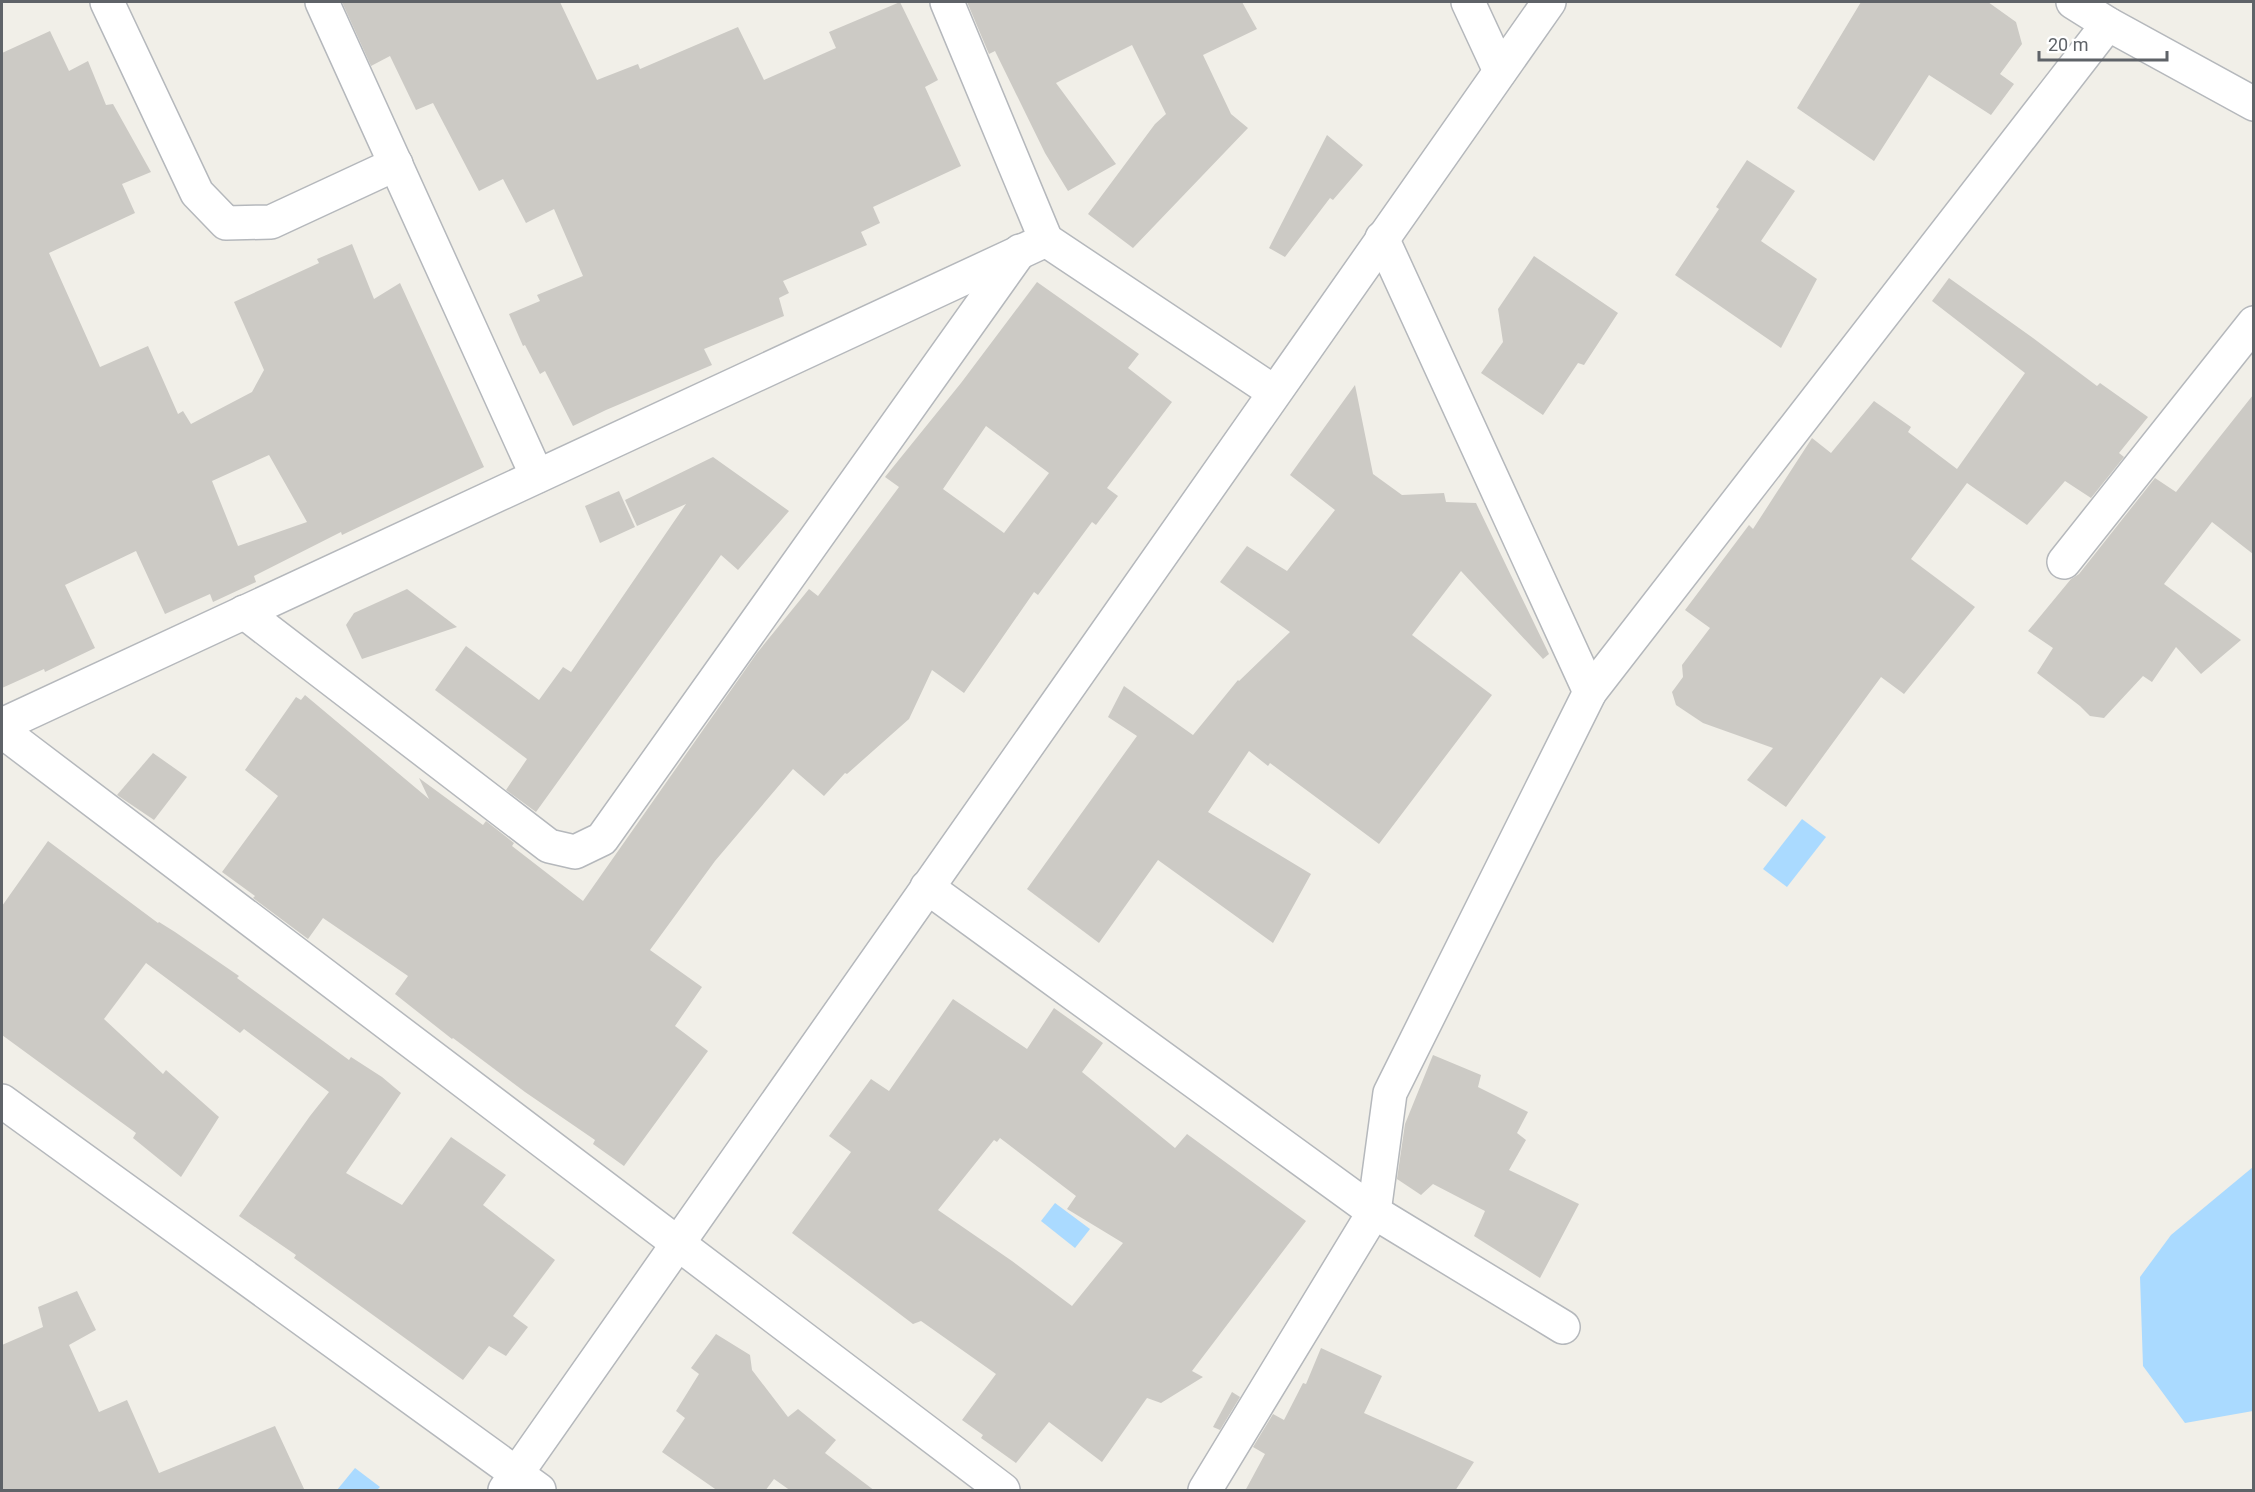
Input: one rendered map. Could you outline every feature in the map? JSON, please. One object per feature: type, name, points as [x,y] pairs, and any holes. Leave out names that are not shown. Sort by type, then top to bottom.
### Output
[{"type":"street","points":[[107,2],[196,194],[226,223],[271,222],[396,164]]},
{"type":"street","points":[[322,2],[537,476]]},
{"type":"street","points":[[947,2],[1033,245],[1274,392]]},
{"type":"street","points":[[1468,2],[1500,71]]},
{"type":"street","points":[[2,1101],[520,1485],[677,1243],[1549,2]]},
{"type":"street","points":[[2073,2],[2108,24],[2253,104]]},
{"type":"street","points":[[1205,1491],[1374,1212],[1390,1092],[1590,692],[2108,24]]},
{"type":"street","points":[[1382,238],[1590,692]]},
{"type":"street","points":[[2,725],[1033,245]]},
{"type":"street","points":[[244,612],[549,846],[575,852],[602,839],[1033,245]]},
{"type":"street","points":[[2064,562],[2253,323]]},
{"type":"street","points":[[2,731],[1003,1491]]},
{"type":"street","points":[[927,887],[1374,1212],[1563,1328]]},
{"type":"water","points":[[1802,819],[1826,837],[1787,887],[1763,869]]},
{"type":"water","points":[[2253,1167],[2253,1411],[2185,1423],[2143,1366],[2140,1277],[2171,1235]]},
{"type":"water","points":[[1055,1203],[1090,1229],[1075,1248],[1041,1221]]},
{"type":"water","points":[[355,1468],[380,1487],[377,1490],[337,1490]]},
{"type":"building","points":[[342,2],[560,2],[597,80],[638,64],[640,69],[738,27],[764,80],[836,48],[829,32],[900,2],[938,80],[925,87],[961,166],[873,207],[880,223],[861,232],[867,245],[783,281],[789,293],[779,298],[784,316],[704,349],[712,365],[573,426],[545,371],[540,374],[525,345],[523,346],[509,314],[540,301],[537,295],[583,276],[554,209],[526,223],[503,179],[479,191],[433,103],[416,110],[390,56],[371,66]]},
{"type":"building","points":[[967,2],[1242,2],[1257,29],[1203,55],[1231,114],[1248,128],[1133,248],[1088,214],[1155,124],[1166,114],[1132,45],[1056,83],[1116,164],[1068,191],[1045,153],[995,51],[989,54]]},
{"type":"building","points":[[1861,2],[1988,2],[2016,22],[2022,44],[2000,74],[2014,84],[1991,115],[1929,75],[1874,161],[1797,108]]},
{"type":"building","points":[[50,31],[69,71],[88,61],[106,105],[113,104],[151,172],[122,184],[135,213],[49,253],[100,367],[148,346],[178,414],[183,411],[191,424],[252,392],[264,370],[234,302],[319,263],[317,259],[352,244],[374,299],[400,283],[484,467],[342,535],[341,532],[254,576],[256,582],[213,602],[210,594],[165,614],[136,551],[65,585],[95,648],[45,672],[44,669],[2,688],[2,53]],"holes":[[[269,455],[307,522],[238,546],[212,481]]]},
{"type":"building","points":[[1327,135],[1363,165],[1333,200],[1330,198],[1285,257],[1269,248]]},
{"type":"building","points":[[1747,160],[1795,191],[1761,241],[1817,279],[1781,348],[1675,275],[1719,209],[1716,207]]},
{"type":"building","points":[[1534,256],[1618,313],[1584,365],[1578,363],[1543,415],[1481,373],[1503,342],[1498,309]]},
{"type":"building","points":[[1949,278],[2097,386],[2100,383],[2148,417],[2119,453],[2124,457],[2091,498],[2065,481],[2027,525],[1967,483],[1911,559],[1975,607],[1904,694],[1881,677],[1786,807],[1747,780],[1773,748],[1703,723],[1676,705],[1672,692],[1683,677],[1682,665],[1710,628],[1685,610],[1749,525],[1753,529],[1812,438],[1831,453],[1874,401],[1911,427],[1908,432],[1957,469],[2025,373],[1932,301]]},
{"type":"building","points":[[1037,282],[1139,354],[1128,368],[1172,402],[1107,488],[1118,496],[1096,525],[1092,522],[1038,595],[1034,592],[964,693],[932,670],[909,719],[847,774],[845,773],[824,796],[793,769],[715,861],[650,950],[702,987],[675,1026],[708,1051],[624,1166],[593,1144],[595,1140],[452,1039],[395,994],[408,976],[323,918],[308,939],[222,872],[278,796],[245,770],[296,697],[301,700],[305,695],[429,799],[419,778],[483,825],[486,821],[514,843],[512,846],[583,901],[757,653],[809,589],[818,596],[899,487],[885,477],[961,383]],"holes":[[[986,426],[1049,473],[1004,533],[943,489]]]},
{"type":"building","points":[[1355,385],[1373,474],[1402,495],[1444,493],[1446,502],[1476,503],[1549,654],[1543,659],[1461,571],[1412,635],[1492,695],[1379,844],[1270,763],[1268,766],[1249,751],[1208,812],[1311,874],[1273,943],[1158,860],[1099,943],[1027,889],[1137,736],[1108,717],[1124,686],[1193,735],[1238,680],[1290,632],[1220,582],[1247,546],[1287,571],[1335,510],[1290,475]]},
{"type":"building","points":[[2253,395],[2253,554],[2212,522],[2164,584],[2241,640],[2201,674],[2176,647],[2152,682],[2143,676],[2104,718],[2090,716],[2037,673],[2053,648],[2028,631],[2071,579],[2079,574],[2155,478],[2176,492]]},
{"type":"building","points":[[713,457],[789,511],[738,570],[721,555],[536,812],[506,790],[527,759],[435,690],[466,646],[539,700],[563,667],[571,672],[686,504],[637,526],[625,500]]},
{"type":"building","points":[[619,491],[635,527],[600,543],[585,506]]},
{"type":"building","points":[[407,589],[457,627],[362,659],[346,625],[354,613]]},
{"type":"building","points":[[153,753],[187,777],[154,820],[117,795]]},
{"type":"building","points":[[48,841],[158,923],[239,976],[237,978],[349,1060],[351,1057],[382,1077],[401,1093],[346,1173],[402,1205],[451,1137],[506,1175],[483,1205],[555,1260],[513,1316],[528,1327],[506,1356],[489,1346],[463,1380],[294,1258],[296,1255],[239,1216],[329,1092],[244,1029],[240,1033],[146,963],[104,1019],[163,1074],[166,1070],[219,1117],[181,1177],[133,1138],[136,1133],[2,1035],[2,906]]},
{"type":"building","points":[[953,999],[1027,1049],[1054,1008],[1103,1043],[1082,1072],[1175,1148],[1187,1134],[1306,1221],[1192,1371],[1203,1377],[1161,1403],[1147,1398],[1102,1462],[1049,1422],[1016,1463],[981,1438],[983,1435],[962,1420],[996,1374],[921,1321],[913,1324],[792,1233],[851,1152],[829,1136],[871,1079],[889,1091]],"holes":[[[1000,1138],[1076,1196],[1067,1209],[1123,1243],[1072,1306],[938,1210],[994,1140],[997,1142]]]},
{"type":"building","points":[[1433,1055],[1481,1075],[1478,1087],[1528,1112],[1517,1133],[1526,1140],[1509,1170],[1579,1204],[1540,1278],[1474,1236],[1485,1211],[1433,1184],[1421,1195],[1397,1179],[1405,1124]]},
{"type":"building","points":[[77,1291],[96,1330],[69,1345],[99,1412],[127,1400],[159,1473],[275,1426],[305,1491],[2,1491],[2,1345],[43,1327],[38,1307]]},
{"type":"building","points":[[716,1334],[750,1355],[752,1370],[788,1417],[798,1409],[836,1440],[825,1453],[875,1491],[791,1491],[774,1479],[765,1491],[718,1491],[662,1452],[685,1418],[676,1411],[699,1374],[691,1368]]},
{"type":"building","points":[[1321,1348],[1382,1376],[1364,1413],[1474,1462],[1455,1491],[1245,1491],[1265,1454],[1253,1447],[1273,1414],[1284,1420],[1303,1383],[1306,1384]]},
{"type":"building","points":[[1232,1392],[1240,1397],[1220,1430],[1213,1427]]}]
